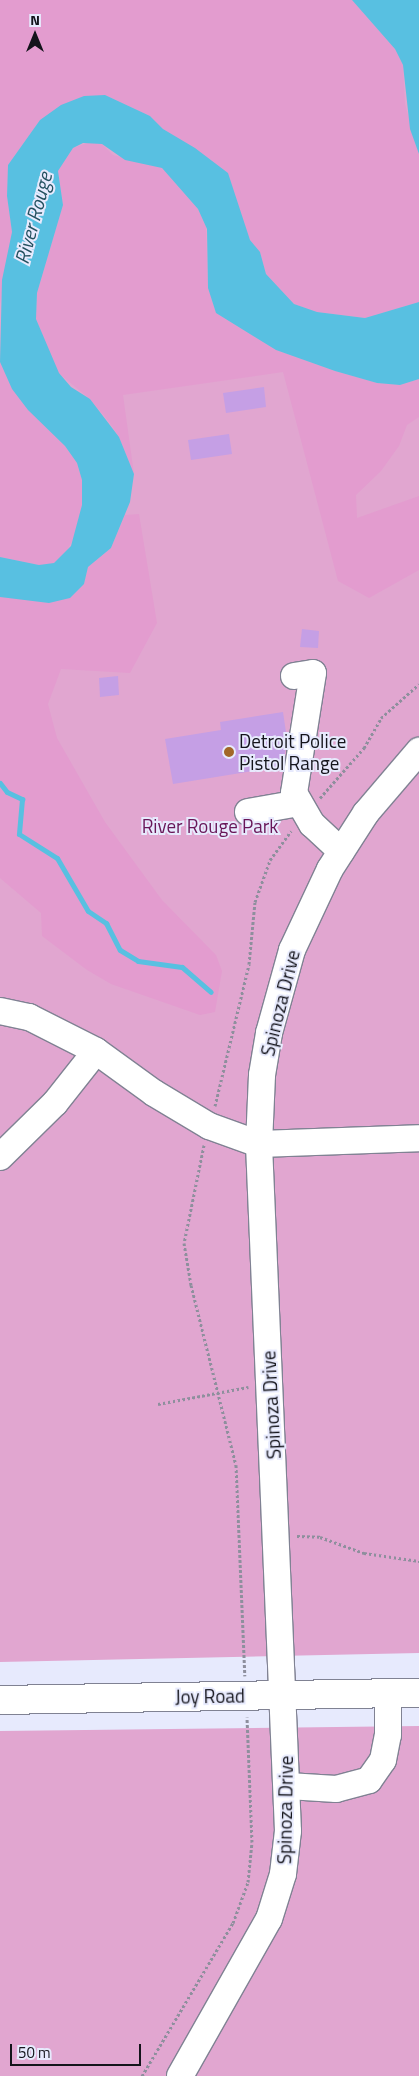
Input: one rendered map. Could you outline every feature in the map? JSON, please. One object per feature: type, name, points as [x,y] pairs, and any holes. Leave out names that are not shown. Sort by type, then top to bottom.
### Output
[{"type":"main road","name":"Joy Road","points":[[0,1700],[419,1693]]},
{"type":"street","points":[[294,676],[313,673],[294,793],[302,809],[341,850]]},
{"type":"street","name":"Spinoza Drive","points":[[180,2076],[259,1937],[276,1900],[288,1831],[288,1786],[259,1144],[262,1075],[279,990],[309,910],[341,850],[382,793],[419,751]]},
{"type":"street","points":[[248,812],[302,809]]},
{"type":"street","points":[[0,1011],[29,1017],[96,1051],[154,1093],[209,1126],[259,1144],[419,1138]]},
{"type":"street","points":[[0,1157],[55,1103],[96,1051]]},
{"type":"street","points":[[288,1786],[336,1789],[369,1780],[383,1760],[388,1735],[388,1693]]},
{"type":"path","points":[[142,2076],[233,1923],[248,1882],[252,1842],[236,1465],[191,1285],[184,1243],[209,1126],[242,997],[255,902],[270,860],[302,809],[364,748],[381,718],[419,684]]},
{"type":"path","points":[[158,1404],[218,1394],[270,1382]]},
{"type":"path","points":[[276,1536],[320,1538],[364,1553],[419,1561]]},
{"type":"green space","name":"River Rouge Park","points":[[0,0],[419,0],[419,1653],[0,1662]]},
{"type":"green space","points":[[419,1726],[419,2076],[0,2076],[0,1731]]},
{"type":"shaded area","points":[[0,0],[352,0],[395,49],[403,65],[405,104],[419,154],[419,302],[365,318],[317,312],[294,304],[266,274],[260,252],[250,240],[233,195],[211,160],[163,129],[150,116],[105,95],[40,120],[8,165],[7,196],[12,232],[0,305]]},
{"type":"shaded area","points":[[90,142],[102,144],[113,155],[162,168],[198,209],[206,227],[208,288],[216,313],[276,350],[335,371],[377,383],[400,385],[419,379],[419,417],[407,425],[399,446],[381,471],[356,495],[357,518],[419,496],[419,570],[369,598],[338,581],[283,372],[123,395],[134,474],[119,437],[109,422],[90,399],[57,372],[36,319],[37,293],[63,205],[58,171],[73,148]]},
{"type":"shaded area","points":[[0,362],[12,389],[65,446],[77,463],[82,480],[82,505],[76,534],[64,556],[54,564],[39,565],[0,557]]},
{"type":"shaded area","points":[[139,514],[157,623],[130,673],[61,669],[48,704],[57,738],[105,822],[162,900],[216,955],[222,971],[215,1012],[200,1015],[111,984],[87,970],[42,936],[41,913],[0,878],[0,597],[15,598],[84,584],[88,567],[111,548],[125,515]]},
{"type":"water","points":[[352,0],[419,0],[419,154],[410,129],[403,65],[395,49]]},
{"type":"water","name":"River Rouge","points":[[105,95],[150,116],[163,129],[195,148],[228,173],[250,240],[260,252],[266,274],[294,304],[317,312],[365,318],[419,302],[419,379],[400,385],[377,383],[335,371],[276,350],[216,313],[208,288],[207,229],[198,209],[162,168],[125,160],[102,144],[83,143],[73,148],[58,171],[63,205],[37,293],[36,319],[59,373],[71,387],[90,399],[119,437],[134,474],[130,502],[111,548],[88,567],[84,584],[70,598],[49,603],[0,597],[0,557],[39,565],[54,563],[71,546],[82,505],[82,480],[77,463],[65,446],[28,410],[12,389],[0,362],[2,280],[12,232],[7,196],[8,165],[40,120],[61,105],[84,96]]},
{"type":"building","points":[[264,387],[266,407],[226,413],[223,393]]},
{"type":"building","points":[[229,434],[232,454],[191,460],[188,440]]},
{"type":"building","points":[[302,629],[319,631],[318,648],[300,647]]},
{"type":"building","points":[[118,676],[119,695],[100,697],[99,678]]},
{"type":"building","name":"Detroit Police Pistol Range","points":[[283,712],[287,739],[283,766],[173,784],[165,739],[221,730],[220,722]]},
{"type":"waterway","points":[[0,783],[7,792],[22,799],[19,834],[57,858],[88,911],[106,923],[120,950],[138,961],[182,967],[211,992]]},
{"type":"place","name":"Detroit Police Pistol Range","points":[[229,752]]}]
